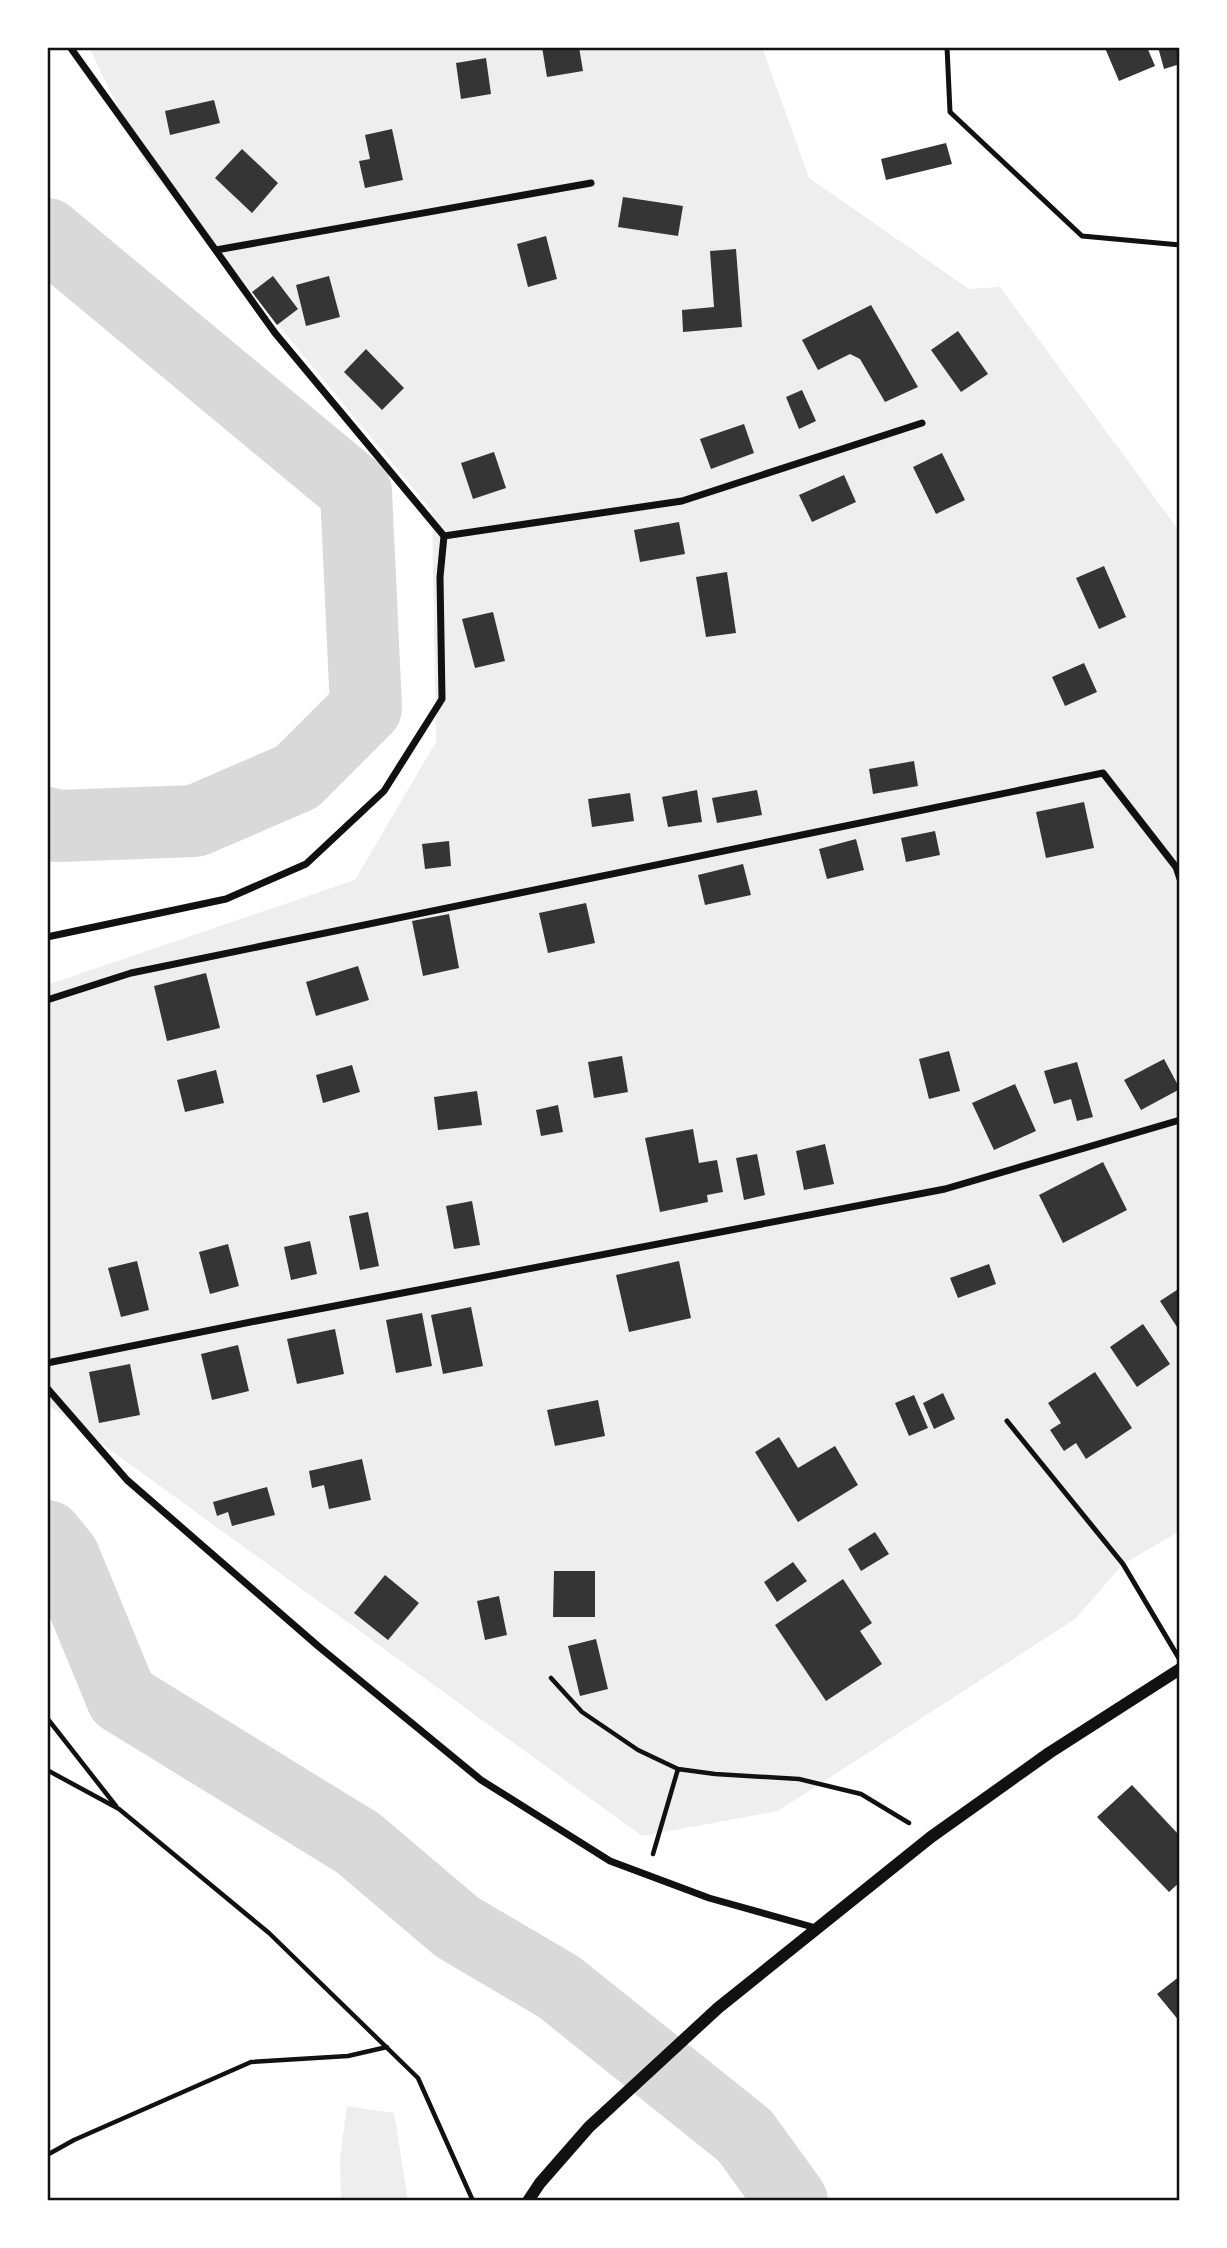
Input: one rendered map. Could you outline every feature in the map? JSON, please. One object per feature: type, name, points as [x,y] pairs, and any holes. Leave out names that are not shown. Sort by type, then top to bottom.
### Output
[{"type":"street","points":[[47,937],[226,899],[306,864],[384,791],[442,699],[440,577],[444,536],[275,333],[70,47]]},
{"type":"street","points":[[216,250],[591,183]]},
{"type":"street","points":[[444,536],[682,501],[922,423]]},
{"type":"street","points":[[47,1000],[131,973],[1102,773],[1176,867],[1180,879]]},
{"type":"street","points":[[47,1363],[945,1189],[1180,1121]]},
{"type":"street","points":[[47,1388],[127,1480],[318,1646],[481,1780],[610,1861],[709,1898],[817,1928]]},
{"type":"street","points":[[528,2201],[540,2183],[589,2127],[718,2008],[931,1837],[1049,1753],[1180,1669]]},
{"type":"lane","points":[[947,47],[950,112],[1082,236],[1180,245]]},
{"type":"lane","points":[[1007,1420],[1123,1564],[1180,1660]]},
{"type":"path","points":[[551,1678],[582,1712],[638,1751],[678,1769],[799,1779],[861,1794],[931,1837]]},
{"type":"path","points":[[47,1718],[119,1809]]},
{"type":"path","points":[[646,1874],[678,1769]]},
{"type":"path","points":[[47,1770],[119,1809],[270,1933],[418,2078],[473,2201]]},
{"type":"path","points":[[47,2155],[74,2140],[251,2062],[348,2056],[387,2047]]},
{"type":"shaded area","points":[[89,47],[762,47],[809,178],[969,289],[1000,287],[1180,532],[1180,1531],[1123,1564],[1075,1619],[778,1811],[642,1836],[47,1404],[47,985],[355,880],[436,742],[432,511],[146,165]]},
{"type":"shaded area","points":[[347,2106],[394,2113],[408,2201],[341,2201],[340,2158]]},
{"type":"building","points":[[542,47],[579,47],[583,71],[547,77]]},
{"type":"building","points":[[1147,47],[1155,66],[1119,81],[1105,48]]},
{"type":"building","points":[[1158,47],[1180,47],[1180,64],[1164,69]]},
{"type":"building","points":[[486,58],[491,94],[461,99],[456,63]]},
{"type":"building","points":[[214,100],[220,123],[170,135],[165,111]]},
{"type":"building","points":[[392,129],[403,180],[365,188],[359,161],[370,159],[365,135]]},
{"type":"building","points":[[946,143],[952,164],[886,180],[881,159]]},
{"type":"building","points":[[242,149],[278,183],[252,213],[215,178]]},
{"type":"building","points":[[623,197],[683,206],[678,236],[618,227]]},
{"type":"building","points":[[546,236],[557,279],[528,287],[517,244]]},
{"type":"building","points":[[736,249],[742,327],[683,332],[682,310],[714,307],[710,251]]},
{"type":"building","points":[[273,276],[298,309],[277,325],[252,292]]},
{"type":"building","points":[[329,276],[340,317],[306,326],[296,285]]},
{"type":"building","points":[[871,305],[918,387],[885,402],[860,359],[850,354],[818,370],[802,340]]},
{"type":"building","points":[[958,331],[988,374],[961,392],[931,350]]},
{"type":"building","points":[[366,349],[404,388],[382,410],[344,372]]},
{"type":"building","points":[[802,390],[816,421],[799,429],[786,397]]},
{"type":"building","points":[[744,424],[754,453],[711,469],[700,439]]},
{"type":"building","points":[[494,452],[506,488],[473,499],[461,463]]},
{"type":"building","points":[[942,453],[965,500],[936,514],[913,467]]},
{"type":"building","points":[[844,475],[856,502],[812,522],[799,495]]},
{"type":"building","points":[[679,522],[685,554],[640,562],[634,530]]},
{"type":"building","points":[[1104,566],[1126,617],[1099,629],[1076,578]]},
{"type":"building","points":[[727,572],[736,633],[706,637],[696,577]]},
{"type":"building","points":[[493,612],[505,661],[475,668],[462,619]]},
{"type":"building","points":[[1084,663],[1097,692],[1065,706],[1052,677]]},
{"type":"building","points":[[914,761],[918,786],[873,794],[869,769]]},
{"type":"building","points":[[697,790],[702,822],[668,827],[662,797]]},
{"type":"building","points":[[757,790],[762,815],[717,823],[712,798]]},
{"type":"building","points":[[630,793],[634,821],[592,827],[588,799]]},
{"type":"building","points":[[1084,802],[1094,848],[1046,858],[1036,812]]},
{"type":"building","points":[[935,831],[940,855],[906,862],[901,838]]},
{"type":"building","points":[[856,839],[864,870],[827,879],[819,849]]},
{"type":"building","points":[[449,841],[451,866],[425,869],[422,844]]},
{"type":"building","points":[[743,864],[751,895],[705,905],[698,875]]},
{"type":"building","points":[[586,903],[595,943],[548,953],[539,913]]},
{"type":"building","points":[[449,914],[459,968],[423,976],[412,921]]},
{"type":"building","points":[[358,966],[369,1000],[316,1016],[306,982]]},
{"type":"building","points":[[206,973],[220,1028],[167,1041],[154,986]]},
{"type":"building","points":[[949,1051],[960,1091],[929,1099],[919,1059]]},
{"type":"building","points":[[622,1056],[628,1092],[594,1098],[588,1062]]},
{"type":"building","points":[[1164,1059],[1180,1089],[1141,1110],[1124,1080]]},
{"type":"building","points":[[1077,1062],[1093,1117],[1077,1121],[1071,1099],[1054,1104],[1044,1071]]},
{"type":"building","points":[[352,1065],[360,1092],[323,1103],[316,1075]]},
{"type":"building","points":[[216,1070],[224,1103],[185,1112],[177,1080]]},
{"type":"building","points":[[1015,1084],[1036,1131],[994,1150],[972,1103]]},
{"type":"building","points":[[477,1091],[482,1125],[438,1130],[434,1097]]},
{"type":"building","points":[[558,1105],[563,1132],[541,1136],[536,1110]]},
{"type":"building","points":[[693,1129],[699,1163],[717,1160],[723,1192],[707,1195],[708,1202],[660,1212],[645,1138]]},
{"type":"building","points":[[825,1144],[834,1184],[804,1190],[796,1151]]},
{"type":"building","points":[[757,1154],[765,1195],[744,1200],[736,1158]]},
{"type":"building","points":[[1103,1162],[1127,1210],[1063,1243],[1039,1195]]},
{"type":"building","points":[[472,1201],[480,1245],[454,1249],[446,1206]]},
{"type":"building","points":[[368,1212],[379,1266],[360,1270],[349,1216]]},
{"type":"building","points":[[310,1241],[317,1274],[291,1280],[284,1247]]},
{"type":"building","points":[[228,1244],[239,1286],[210,1294],[199,1252]]},
{"type":"building","points":[[137,1261],[149,1310],[121,1317],[108,1268]]},
{"type":"building","points":[[679,1261],[691,1318],[629,1332],[616,1275]]},
{"type":"building","points":[[989,1264],[996,1284],[958,1298],[950,1278]]},
{"type":"building","points":[[1180,1288],[1180,1325],[1177,1327],[1160,1301]]},
{"type":"building","points":[[471,1307],[483,1366],[443,1374],[431,1315]]},
{"type":"building","points":[[422,1313],[432,1366],[396,1373],[386,1320]]},
{"type":"building","points":[[1143,1324],[1170,1364],[1137,1387],[1110,1347]]},
{"type":"building","points":[[335,1329],[344,1374],[297,1384],[287,1339]]},
{"type":"building","points":[[238,1345],[249,1391],[212,1400],[201,1354]]},
{"type":"building","points":[[130,1364],[140,1415],[99,1423],[89,1372]]},
{"type":"building","points":[[1095,1372],[1132,1428],[1086,1459],[1076,1443],[1064,1451],[1050,1430],[1061,1423],[1048,1403]]},
{"type":"building","points":[[943,1393],[955,1419],[934,1429],[923,1403]]},
{"type":"building","points":[[914,1395],[928,1428],[909,1436],[895,1403]]},
{"type":"building","points":[[598,1400],[605,1436],[555,1446],[547,1410]]},
{"type":"building","points":[[779,1437],[798,1468],[835,1446],[858,1485],[798,1522],[755,1452]]},
{"type":"building","points":[[362,1459],[371,1500],[329,1509],[324,1485],[312,1488],[309,1471]]},
{"type":"building","points":[[267,1487],[275,1515],[232,1526],[228,1512],[217,1516],[213,1502]]},
{"type":"building","points":[[875,1532],[889,1554],[861,1571],[848,1549]]},
{"type":"building","points":[[793,1562],[807,1581],[777,1602],[764,1582]]},
{"type":"building","points":[[554,1571],[595,1571],[595,1617],[553,1617]]},
{"type":"building","points":[[385,1575],[419,1603],[388,1640],[354,1613]]},
{"type":"building","points":[[843,1579],[872,1623],[860,1631],[882,1664],[826,1701],[775,1625]]},
{"type":"building","points":[[499,1596],[507,1635],[485,1640],[477,1601]]},
{"type":"building","points":[[596,1639],[608,1689],[580,1696],[568,1646]]},
{"type":"building","points":[[1132,1785],[1180,1836],[1180,1882],[1169,1892],[1097,1817]]},
{"type":"building","points":[[1180,1976],[1180,2022],[1157,1994]]},
{"type":"waterway","points":[[47,234],[356,491],[366,708],[297,777],[195,821],[58,826],[47,823]]},
{"type":"waterway","points":[[47,1536],[64,1557],[122,1698],[358,1843],[457,1927],[559,1987],[745,2136],[792,2201]]}]
